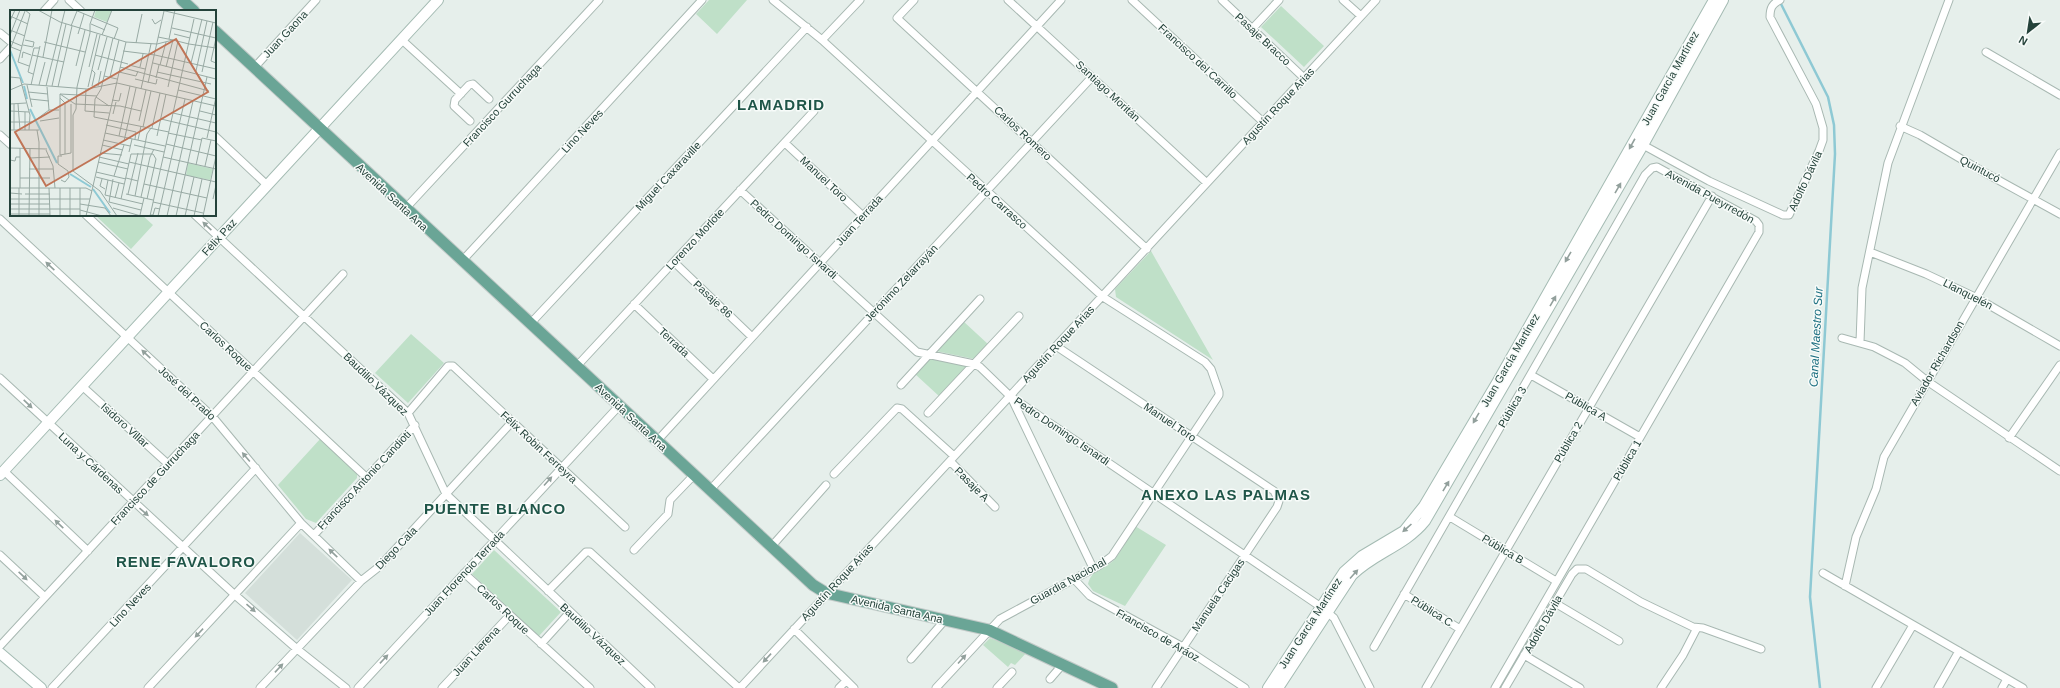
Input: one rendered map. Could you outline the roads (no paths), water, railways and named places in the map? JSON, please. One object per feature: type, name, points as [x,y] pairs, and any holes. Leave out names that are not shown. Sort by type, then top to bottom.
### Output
[{"type":"main road","name":"Félix Paz","points":[[2,473],[438,0]]},
{"type":"main road","name":"Juan García Martínez","points":[[1278,688],[1351,564],[1404,531],[1424,506],[1502,374],[1714,0]]},
{"type":"main road","name":"Juan García Martínez","points":[[1268,688],[1324,609],[1358,569],[1405,541],[1425,521],[1643,145],[1723,0]]},
{"type":"main road","name":"Avenida Santa Ana","points":[[216,32],[318,129],[813,586],[826,593],[989,630],[1112,688]]},
{"type":"main road","points":[[0,653],[41,688]]},
{"type":"street","points":[[45,10],[54,0]]},
{"type":"street","points":[[70,0],[80,10]]},
{"type":"street","name":"Juan Gaona","points":[[254,68],[316,0]]},
{"type":"street","name":"Lino Neves","points":[[462,261],[702,0]]},
{"type":"street","name":"Pedro Carrasco","points":[[773,0],[822,40],[1102,296],[1205,362],[1211,369],[1219,395]]},
{"type":"street","points":[[822,40],[860,0]]},
{"type":"street","name":"Carlos Romero","points":[[914,0],[897,18],[978,91],[1147,249]]},
{"type":"street","name":"Santiago Moritán","points":[[1008,0],[1207,183]]},
{"type":"street","name":"Juan Terrada","points":[[657,441],[1061,0]]},
{"type":"street","name":"Francisco del Carrillo","points":[[1132,0],[1263,122]]},
{"type":"street","name":"Pasaje Bracco","points":[[1222,0],[1304,78]]},
{"type":"street","points":[[1252,29],[1279,0]]},
{"type":"street","points":[[1343,0],[1360,16]]},
{"type":"street","name":"Agustín Roque Arias","points":[[739,688],[1376,0]]},
{"type":"street","points":[[1860,342],[1860,298],[1885,176],[1900,126],[1949,0]]},
{"type":"street","name":"Francisco Gurruchaga","points":[[405,209],[596,1]]},
{"type":"street","name":"Adolfo Dávila","points":[[1643,145],[1709,181],[1783,215],[1789,215],[1819,152],[1823,140],[1823,128],[1816,104],[1770,17],[1770,10],[1778,1]]},
{"type":"street","name":"Miguel Caxaraville","points":[[530,324],[806,27]]},
{"type":"street","points":[[0,33],[10,41]]},
{"type":"street","points":[[402,40],[461,94]]},
{"type":"street","points":[[0,60],[10,48]]},
{"type":"street","points":[[1986,52],[2060,95]]},
{"type":"street","name":"Jerónimo Zelarrayán","points":[[710,490],[1092,76]]},
{"type":"street","points":[[470,121],[454,106],[455,100],[469,85],[473,84],[489,99]]},
{"type":"street","name":"Lorenzo Morlote","points":[[576,367],[814,111]]},
{"type":"street","name":"Quintucó","points":[[1900,126],[1920,135],[2060,214]]},
{"type":"street","points":[[0,135],[10,144]]},
{"type":"street","points":[[216,137],[267,185]]},
{"type":"street","name":"Manuel Toro","points":[[785,143],[863,216]]},
{"type":"street","name":"Aviador Richardson","points":[[1845,586],[1856,537],[1876,489],[1881,462],[1975,297],[2060,153]]},
{"type":"street","name":"Avenida Pueyrredón","points":[[1652,168],[1661,169],[1756,221],[1759,225],[1759,232]]},
{"type":"street","name":"Pública 3","points":[[1374,647],[1645,175],[1652,168]]},
{"type":"street","name":"Pedro Domingo Isnardi","points":[[740,190],[917,352],[974,364],[1010,396],[1324,609],[1334,618],[1370,688]]},
{"type":"street","name":"Pública 2","points":[[1426,688],[1712,196]]},
{"type":"street","name":"Carlos Roque","points":[[87,216],[366,478]]},
{"type":"street","name":"Baudilio Vázquez","points":[[196,216],[408,413],[415,425],[446,494],[494,541],[652,688]]},
{"type":"street","name":"José del Prado","points":[[0,219],[212,416],[301,523],[361,580]]},
{"type":"street","name":"Pública 1","points":[[1495,688],[1759,232]]},
{"type":"street","name":"Llanquelén","points":[[1870,252],[1926,274],[1975,297],[2060,346]]},
{"type":"street","name":"Pasaje 86","points":[[674,262],[752,336]]},
{"type":"street","name":"Francisco de Gurruchaga","points":[[0,646],[343,274]]},
{"type":"street","points":[[901,385],[980,299]]},
{"type":"street","name":"Terrada","points":[[634,304],[714,379]]},
{"type":"street","points":[[928,413],[1019,316]]},
{"type":"street","points":[[1842,338],[1860,342],[1904,363],[1927,381],[2009,438],[2060,471]]},
{"type":"street","name":"Manuel Toro","points":[[1056,346],[1274,492],[1279,501]]},
{"type":"street","points":[[2009,438],[2060,365]]},
{"type":"street","name":"Francisco Antonio Candioti","points":[[408,413],[448,366],[453,366]]},
{"type":"street","name":"Félix Robin Ferreyra","points":[[453,366],[625,527]]},
{"type":"street","name":"Pública A","points":[[1531,375],[1640,437]]},
{"type":"street","name":"Luna y Cárdenas","points":[[0,378],[133,502],[235,594],[297,649],[346,688]]},
{"type":"street","name":"Isidoro Villar","points":[[82,386],[168,464]]},
{"type":"street","name":"Guardia Nacional","points":[[936,688],[989,630],[1007,614],[1074,579],[1112,556],[1219,395]]},
{"type":"street","points":[[1010,396],[1093,568]]},
{"type":"street","name":"Juan Florencio Terrada","points":[[358,688],[619,406]]},
{"type":"street","name":"Pasaje A","points":[[834,474],[897,408],[902,409],[952,459],[995,507]]},
{"type":"street","name":"Diego Cala","points":[[260,688],[361,580],[380,566],[512,422]]},
{"type":"street","name":"Francisco Antonio Candioti","points":[[314,535],[415,425]]},
{"type":"street","name":"Lino Neves","points":[[52,688],[256,468]]},
{"type":"street","points":[[2,473],[88,551]]},
{"type":"street","points":[[634,550],[668,514],[670,500],[694,475]]},
{"type":"street","points":[[771,547],[826,485]]},
{"type":"street","name":"Manuela Cacigas","points":[[1156,688],[1277,507],[1279,501]]},
{"type":"street","name":"Pública B","points":[[1450,517],[1556,581]]},
{"type":"street","name":"Francisco Antonio Candioti","points":[[148,688],[301,523]]},
{"type":"street","points":[[548,591],[586,552],[594,554],[739,688]]},
{"type":"street","points":[[0,555],[45,597]]},
{"type":"street","name":"Adolfo Dávila","points":[[1505,688],[1575,570],[1586,569],[1641,602],[1697,628]]},
{"type":"street","name":"Carlos Roque","points":[[464,573],[590,688]]},
{"type":"street","points":[[1823,573],[2023,688]]},
{"type":"street","name":"Francisco de Aráoz","points":[[1074,579],[1090,596],[1183,647],[1245,688]]},
{"type":"street","name":"Pública C","points":[[1404,594],[1460,629]]},
{"type":"street","points":[[1555,604],[1619,641]]},
{"type":"street","points":[[541,644],[570,612]]},
{"type":"street","name":"Juan Llerena","points":[[442,688],[510,615]]},
{"type":"street","points":[[911,659],[945,620]]},
{"type":"street","points":[[1876,688],[1913,625]]},
{"type":"street","points":[[1661,688],[1683,655],[1697,628],[1761,649]]},
{"type":"street","points":[[794,629],[854,688]]},
{"type":"street","points":[[1938,688],[1959,651]]},
{"type":"street","points":[[1524,655],[1580,688]]},
{"type":"street","points":[[1050,679],[1063,664]]},
{"type":"street","points":[[997,688],[1012,672]]},
{"type":"street","points":[[2002,688],[2007,679]]},
{"type":"street","points":[[839,688],[846,681]]},
{"type":"waterway","name":"Canal Maestro Sur","points":[[1780,2],[1828,97],[1834,125],[1835,154],[1810,597],[1820,688]]},
{"type":"district","name":"LAMADRID","points":[[781,105]]},
{"type":"district","name":"ANEXO LAS PALMAS","points":[[1226,495]]},
{"type":"district","name":"PUENTE BLANCO","points":[[495,509]]},
{"type":"district","name":"RENE FAVALORO","points":[[186,562]]}]
